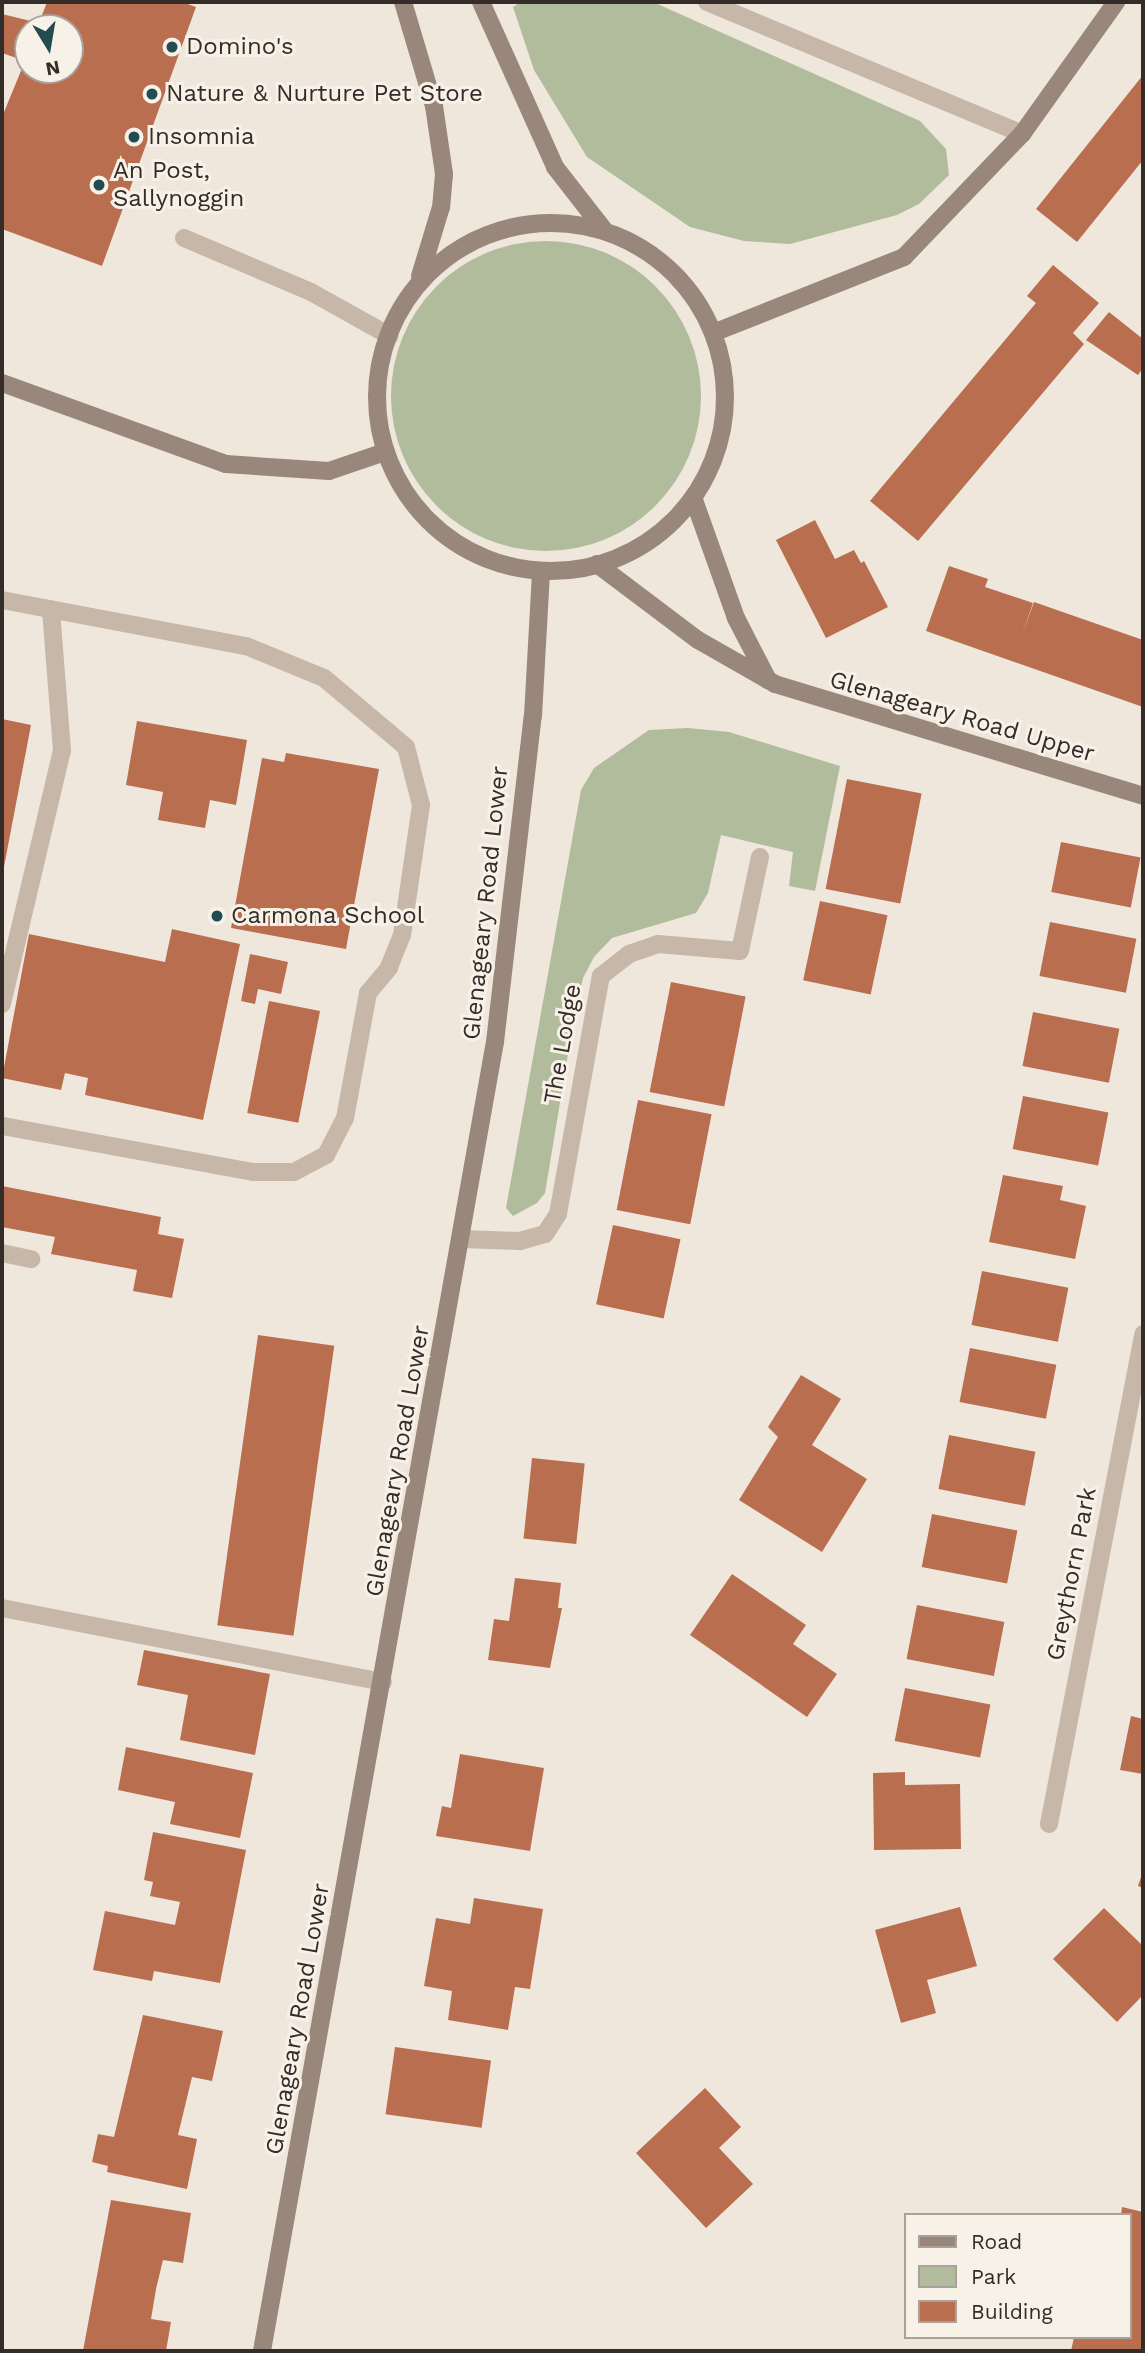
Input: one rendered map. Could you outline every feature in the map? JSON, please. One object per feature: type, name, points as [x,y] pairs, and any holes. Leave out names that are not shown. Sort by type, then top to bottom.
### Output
[{"type":"main road","points":[[403,2],[434,106],[444,174],[441,207],[420,276],[390,335],[380,372],[378,407],[385,452],[405,494],[436,530],[502,567],[541,574],[597,564],[656,539],[694,500],[710,471],[723,429],[725,378],[713,333],[685,288],[658,262],[604,230],[560,222],[511,228],[460,249],[420,276]]},
{"type":"main road","points":[[481,2],[555,167],[604,230]]},
{"type":"main road","points":[[713,333],[904,257],[1022,134],[1116,2]]},
{"type":"main road","points":[[2,383],[226,464],[329,471],[385,452]]},
{"type":"main road","points":[[694,500],[736,618],[768,680]]},
{"type":"main road","name":"Glenageary Road Upper","points":[[597,564],[698,640],[768,680],[805,697],[1143,796]]},
{"type":"main road","name":"Glenageary Road Lower","points":[[262,2351],[495,1042],[533,716],[541,574]]},
{"type":"street","points":[[707,2],[1022,134]]},
{"type":"street","points":[[184,238],[310,292],[390,335]]},
{"type":"street","points":[[2,600],[246,646],[324,678],[406,747],[421,805],[402,936],[389,968],[369,993],[345,1118],[326,1155],[294,1172],[253,1172],[2,1126]]},
{"type":"street","points":[[2,1004],[62,750],[51,609]]},
{"type":"street","name":"The Lodge","points":[[462,1239],[520,1241],[545,1234],[558,1213],[601,976],[629,954],[658,944],[740,951],[760,857]]},
{"type":"street","points":[[2,1253],[31,1259]]},
{"type":"street","name":"Greythorn Park","points":[[1049,1824],[1143,1334]]},
{"type":"street","points":[[2,1608],[383,1682]]},
{"type":"green space","points":[[521,2],[653,2],[920,121],[946,149],[949,175],[919,204],[897,215],[790,244],[744,241],[690,227],[587,157],[534,70],[513,7]]},
{"type":"green space","points":[[546,241],[576,244],[605,253],[632,267],[666,298],[682,323],[694,351],[701,396],[698,426],[689,455],[675,482],[644,516],[619,532],[591,544],[546,551],[516,548],[487,539],[460,525],[426,494],[410,469],[398,441],[391,396],[394,366],[403,337],[417,310],[448,276],[473,260],[501,248]]},
{"type":"green space","points":[[688,728],[729,732],[840,766],[815,891],[789,886],[793,852],[721,835],[708,893],[696,913],[612,938],[594,957],[583,978],[573,1024],[545,1193],[537,1203],[513,1216],[506,1208],[581,790],[594,768],[649,730]]},
{"type":"building","points":[[47,2],[182,2],[196,7],[102,266],[2,229],[2,117],[16,84],[84,84],[84,14],[42,14]]},
{"type":"building","points":[[2,14],[14,17],[14,57],[2,53]]},
{"type":"building","points":[[1143,75],[1143,160],[1077,242],[1036,209]]},
{"type":"building","points":[[1053,265],[1099,303],[1073,333],[1084,344],[918,541],[870,501],[1036,303],[1027,296]]},
{"type":"building","points":[[1109,312],[1143,339],[1143,368],[1138,375],[1086,340]]},
{"type":"building","points":[[815,520],[835,559],[854,550],[861,563],[864,561],[888,607],[826,638],[776,540]]},
{"type":"building","points":[[949,566],[988,579],[985,587],[1033,603],[1022,635],[1034,602],[1143,640],[1143,707],[926,631]]},
{"type":"building","points":[[2,719],[31,725],[3,872],[2,872]]},
{"type":"building","points":[[137,721],[247,740],[236,805],[210,800],[205,828],[158,820],[163,792],[126,785]]},
{"type":"building","points":[[286,753],[379,769],[346,949],[231,928],[262,758],[284,762]]},
{"type":"building","points":[[847,779],[922,794],[900,903],[826,889]]},
{"type":"building","points":[[1061,842],[1141,857],[1131,908],[1051,892]]},
{"type":"building","points":[[820,901],[887,915],[871,995],[803,980]]},
{"type":"building","points":[[1050,922],[1136,939],[1126,993],[1040,976]]},
{"type":"building","points":[[172,929],[240,944],[203,1120],[85,1095],[88,1078],[65,1073],[61,1090],[2,1078],[29,934],[165,962]]},
{"type":"building","points":[[250,954],[288,962],[281,994],[258,989],[255,1004],[241,1001]]},
{"type":"building","points":[[671,982],[746,997],[724,1106],[650,1092]]},
{"type":"building","points":[[269,1001],[320,1011],[298,1123],[247,1113]]},
{"type":"building","points":[[1033,1012],[1119,1029],[1109,1083],[1023,1066]]},
{"type":"building","points":[[1023,1096],[1108,1113],[1098,1166],[1013,1149]]},
{"type":"building","points":[[638,1100],[712,1114],[690,1224],[617,1210]]},
{"type":"building","points":[[1003,1175],[1063,1186],[1060,1200],[1086,1206],[1075,1259],[989,1242]]},
{"type":"building","points":[[2,1186],[161,1217],[158,1234],[184,1239],[172,1298],[133,1291],[137,1270],[51,1254],[55,1237],[2,1227]]},
{"type":"building","points":[[613,1225],[680,1239],[664,1319],[596,1304]]},
{"type":"building","points":[[982,1271],[1068,1288],[1058,1342],[972,1325]]},
{"type":"building","points":[[258,1335],[334,1346],[293,1636],[217,1625]]},
{"type":"building","points":[[970,1348],[1056,1365],[1046,1419],[960,1402]]},
{"type":"building","points":[[801,1375],[841,1399],[812,1445],[867,1479],[822,1552],[739,1500],[778,1437],[768,1427]]},
{"type":"building","points":[[949,1435],[1035,1452],[1025,1506],[939,1489]]},
{"type":"building","points":[[532,1458],[585,1464],[576,1544],[524,1539]]},
{"type":"building","points":[[932,1514],[1017,1531],[1007,1584],[922,1567]]},
{"type":"building","points":[[732,1574],[806,1625],[793,1644],[837,1674],[807,1717],[690,1635]]},
{"type":"building","points":[[515,1578],[561,1583],[558,1608],[562,1608],[550,1668],[488,1660],[494,1619],[509,1621]]},
{"type":"building","points":[[917,1605],[1004,1622],[994,1676],[907,1659]]},
{"type":"building","points":[[144,1650],[270,1674],[255,1755],[180,1740],[188,1695],[137,1685]]},
{"type":"building","points":[[905,1688],[990,1705],[980,1758],[895,1741]]},
{"type":"building","points":[[1131,1716],[1143,1719],[1143,1774],[1120,1770]]},
{"type":"building","points":[[126,1747],[253,1773],[240,1838],[170,1824],[175,1802],[118,1790]]},
{"type":"building","points":[[460,1754],[544,1768],[530,1851],[436,1836],[442,1806],[451,1808]]},
{"type":"building","points":[[905,1772],[905,1785],[960,1784],[961,1849],[874,1850],[873,1773]]},
{"type":"building","points":[[153,1832],[246,1850],[220,1983],[154,1971],[152,1981],[93,1970],[105,1911],[175,1925],[180,1902],[150,1896],[153,1882],[144,1880]]},
{"type":"building","points":[[1143,1871],[1143,1888],[1138,1886]]},
{"type":"building","points":[[474,1898],[543,1909],[530,1989],[515,1987],[508,2030],[448,2020],[452,1991],[424,1986],[436,1918],[470,1924]]},
{"type":"building","points":[[960,1907],[977,1966],[927,1980],[936,2013],[901,2023],[875,1930]]},
{"type":"building","points":[[1104,1908],[1143,1946],[1143,1995],[1117,2022],[1053,1959]]},
{"type":"building","points":[[143,2015],[223,2031],[212,2081],[192,2077],[178,2135],[197,2139],[187,2189],[107,2172],[108,2166],[92,2162],[98,2134],[114,2137]]},
{"type":"building","points":[[395,2047],[491,2060],[482,2128],[386,2114]]},
{"type":"building","points":[[705,2088],[741,2127],[719,2148],[753,2184],[706,2228],[636,2153]]},
{"type":"building","points":[[111,2200],[191,2213],[183,2263],[163,2260],[156,2289],[151,2319],[171,2322],[166,2351],[83,2351]]},
{"type":"building","points":[[1122,2207],[1143,2212],[1143,2351],[1071,2351],[1074,2339],[1131,2339],[1131,2213],[1121,2213]]},
{"type":"place","name":"Domino's","points":[[172,47]]},
{"type":"place","name":"Nature & Nurture Pet Store","points":[[152,94]]},
{"type":"place","name":"Insomnia","points":[[134,137]]},
{"type":"place","name":"An Post, Sallynoggin","points":[[99,185]]},
{"type":"place","name":"Carmona School","points":[[217,916]]}]
